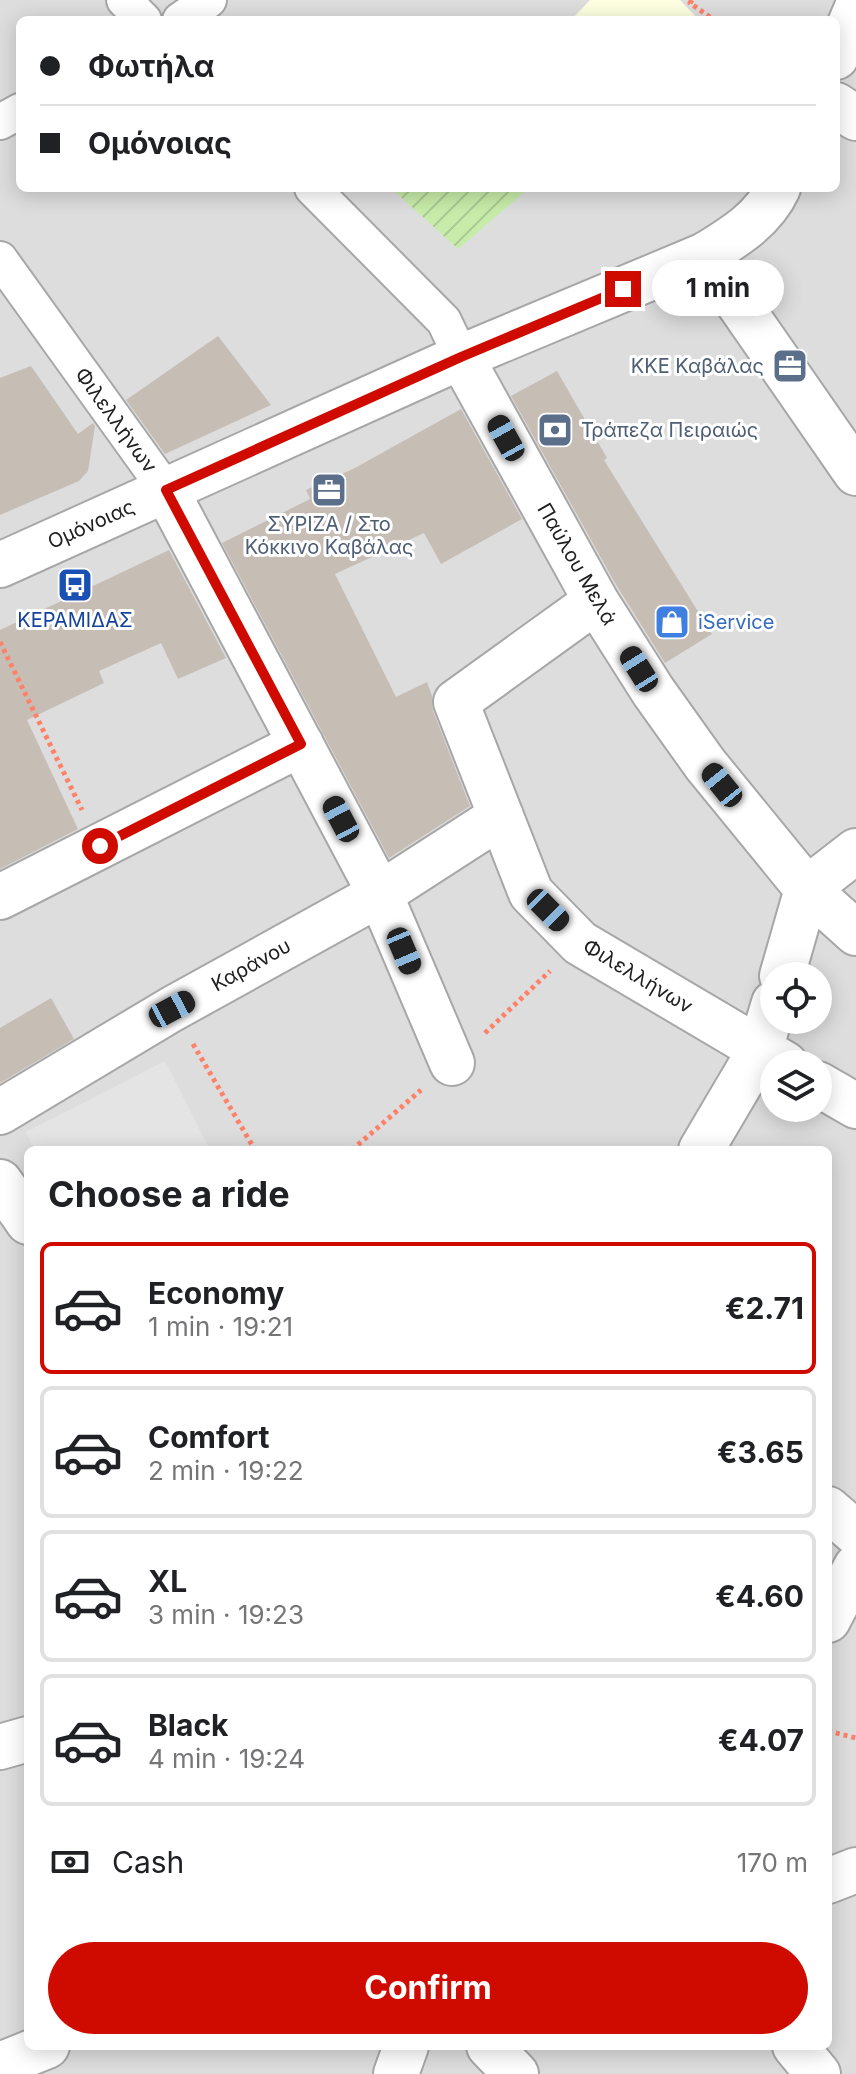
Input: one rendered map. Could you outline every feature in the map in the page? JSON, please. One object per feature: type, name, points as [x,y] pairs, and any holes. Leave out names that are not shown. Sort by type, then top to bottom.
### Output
[{"type":"street","points":[[124,0],[140,16]]},
{"type":"street","points":[[186,16],[209,0]]},
{"type":"street","points":[[840,48],[856,10]]},
{"type":"street","name":"Παύλου Μελά","points":[[316,192],[444,321],[596,601],[653,691],[705,764],[807,889],[856,933]]},
{"type":"street","name":"Ομόνοιας","points":[[0,565],[461,357],[705,255],[761,216],[776,192]]},
{"type":"street","points":[[705,255],[856,473]]},
{"type":"street","name":"Φιλελλήνων","points":[[0,259],[166,490],[380,894],[452,1063]]},
{"type":"street","name":"Φιλελλήνων","points":[[596,601],[456,702],[531,893],[580,943],[761,1050]]},
{"type":"street","points":[[0,897],[301,744]]},
{"type":"street","name":"Καράνου","points":[[0,1112],[172,1009],[380,894],[501,816]]},
{"type":"street","points":[[786,962],[807,889],[856,851]]},
{"type":"street","points":[[704,1146],[760,1074]]},
{"type":"street","points":[[832,1092],[856,1106]]},
{"type":"street","points":[[0,1182],[24,1216]]},
{"type":"street","points":[[832,1512],[856,1533]]},
{"type":"street","points":[[832,1612],[856,1567]]},
{"type":"street","points":[[0,1747],[24,1740]]},
{"type":"street","points":[[832,1879],[856,1870]]},
{"type":"street","points":[[0,2065],[37,2050]]},
{"type":"street","points":[[396,2074],[405,2050]]},
{"type":"street","points":[[493,2050],[516,2074]]},
{"type":"street","points":[[798,2050],[818,2074]]},
{"type":"path","points":[[691,1],[709,16]]},
{"type":"path","points":[[0,642],[100,846]]},
{"type":"path","points":[[172,1009],[253,1146]]},
{"type":"path","points":[[832,1732],[856,1738]]},
{"type":"shaded area","points":[[0,0],[856,0],[856,2074],[0,2074]]},
{"type":"shaded area","points":[[590,0],[680,0],[695,16],[575,16]]},
{"type":"shaded area","points":[[165,1061],[208,1146],[33,1146],[26,1132]]},
{"type":"green space","points":[[395,192],[524,192],[458,249]]},
{"type":"building","points":[[218,336],[271,405],[165,454],[126,400]]},
{"type":"building","points":[[31,366],[78,434],[93,423],[95,426],[88,471],[79,481],[0,515],[0,378]]},
{"type":"building","points":[[557,371],[607,458],[604,460],[712,634],[665,663],[615,583],[511,396]]},
{"type":"building","points":[[461,409],[522,519],[441,564],[424,533],[335,574],[396,697],[427,682],[433,711],[470,806],[389,858],[222,543],[310,499],[306,490],[353,469]]},
{"type":"building","points":[[169,550],[226,658],[178,679],[161,643],[99,671],[104,683],[27,720],[78,829],[0,869],[0,630]]},
{"type":"building","points":[[51,998],[74,1039],[0,1083],[0,1028]]},
{"type":"place","name":"ΚΚΕ Καβάλας","points":[[790,366]]},
{"type":"place","name":"Τράπεζα Πειραιώς","points":[[555,430]]},
{"type":"place","name":"ΣΥΡΙΖΑ / Στο Κόκκινο Καβάλας","points":[[329,490]]},
{"type":"place","name":"ΚΕΡΑΜΙΔΑΣ","points":[[75,585]]},
{"type":"place","name":"iService","points":[[672,622]]},
{"type":"route","points":[[100,846],[301,744],[166,490],[461,357],[623,289]]}]
